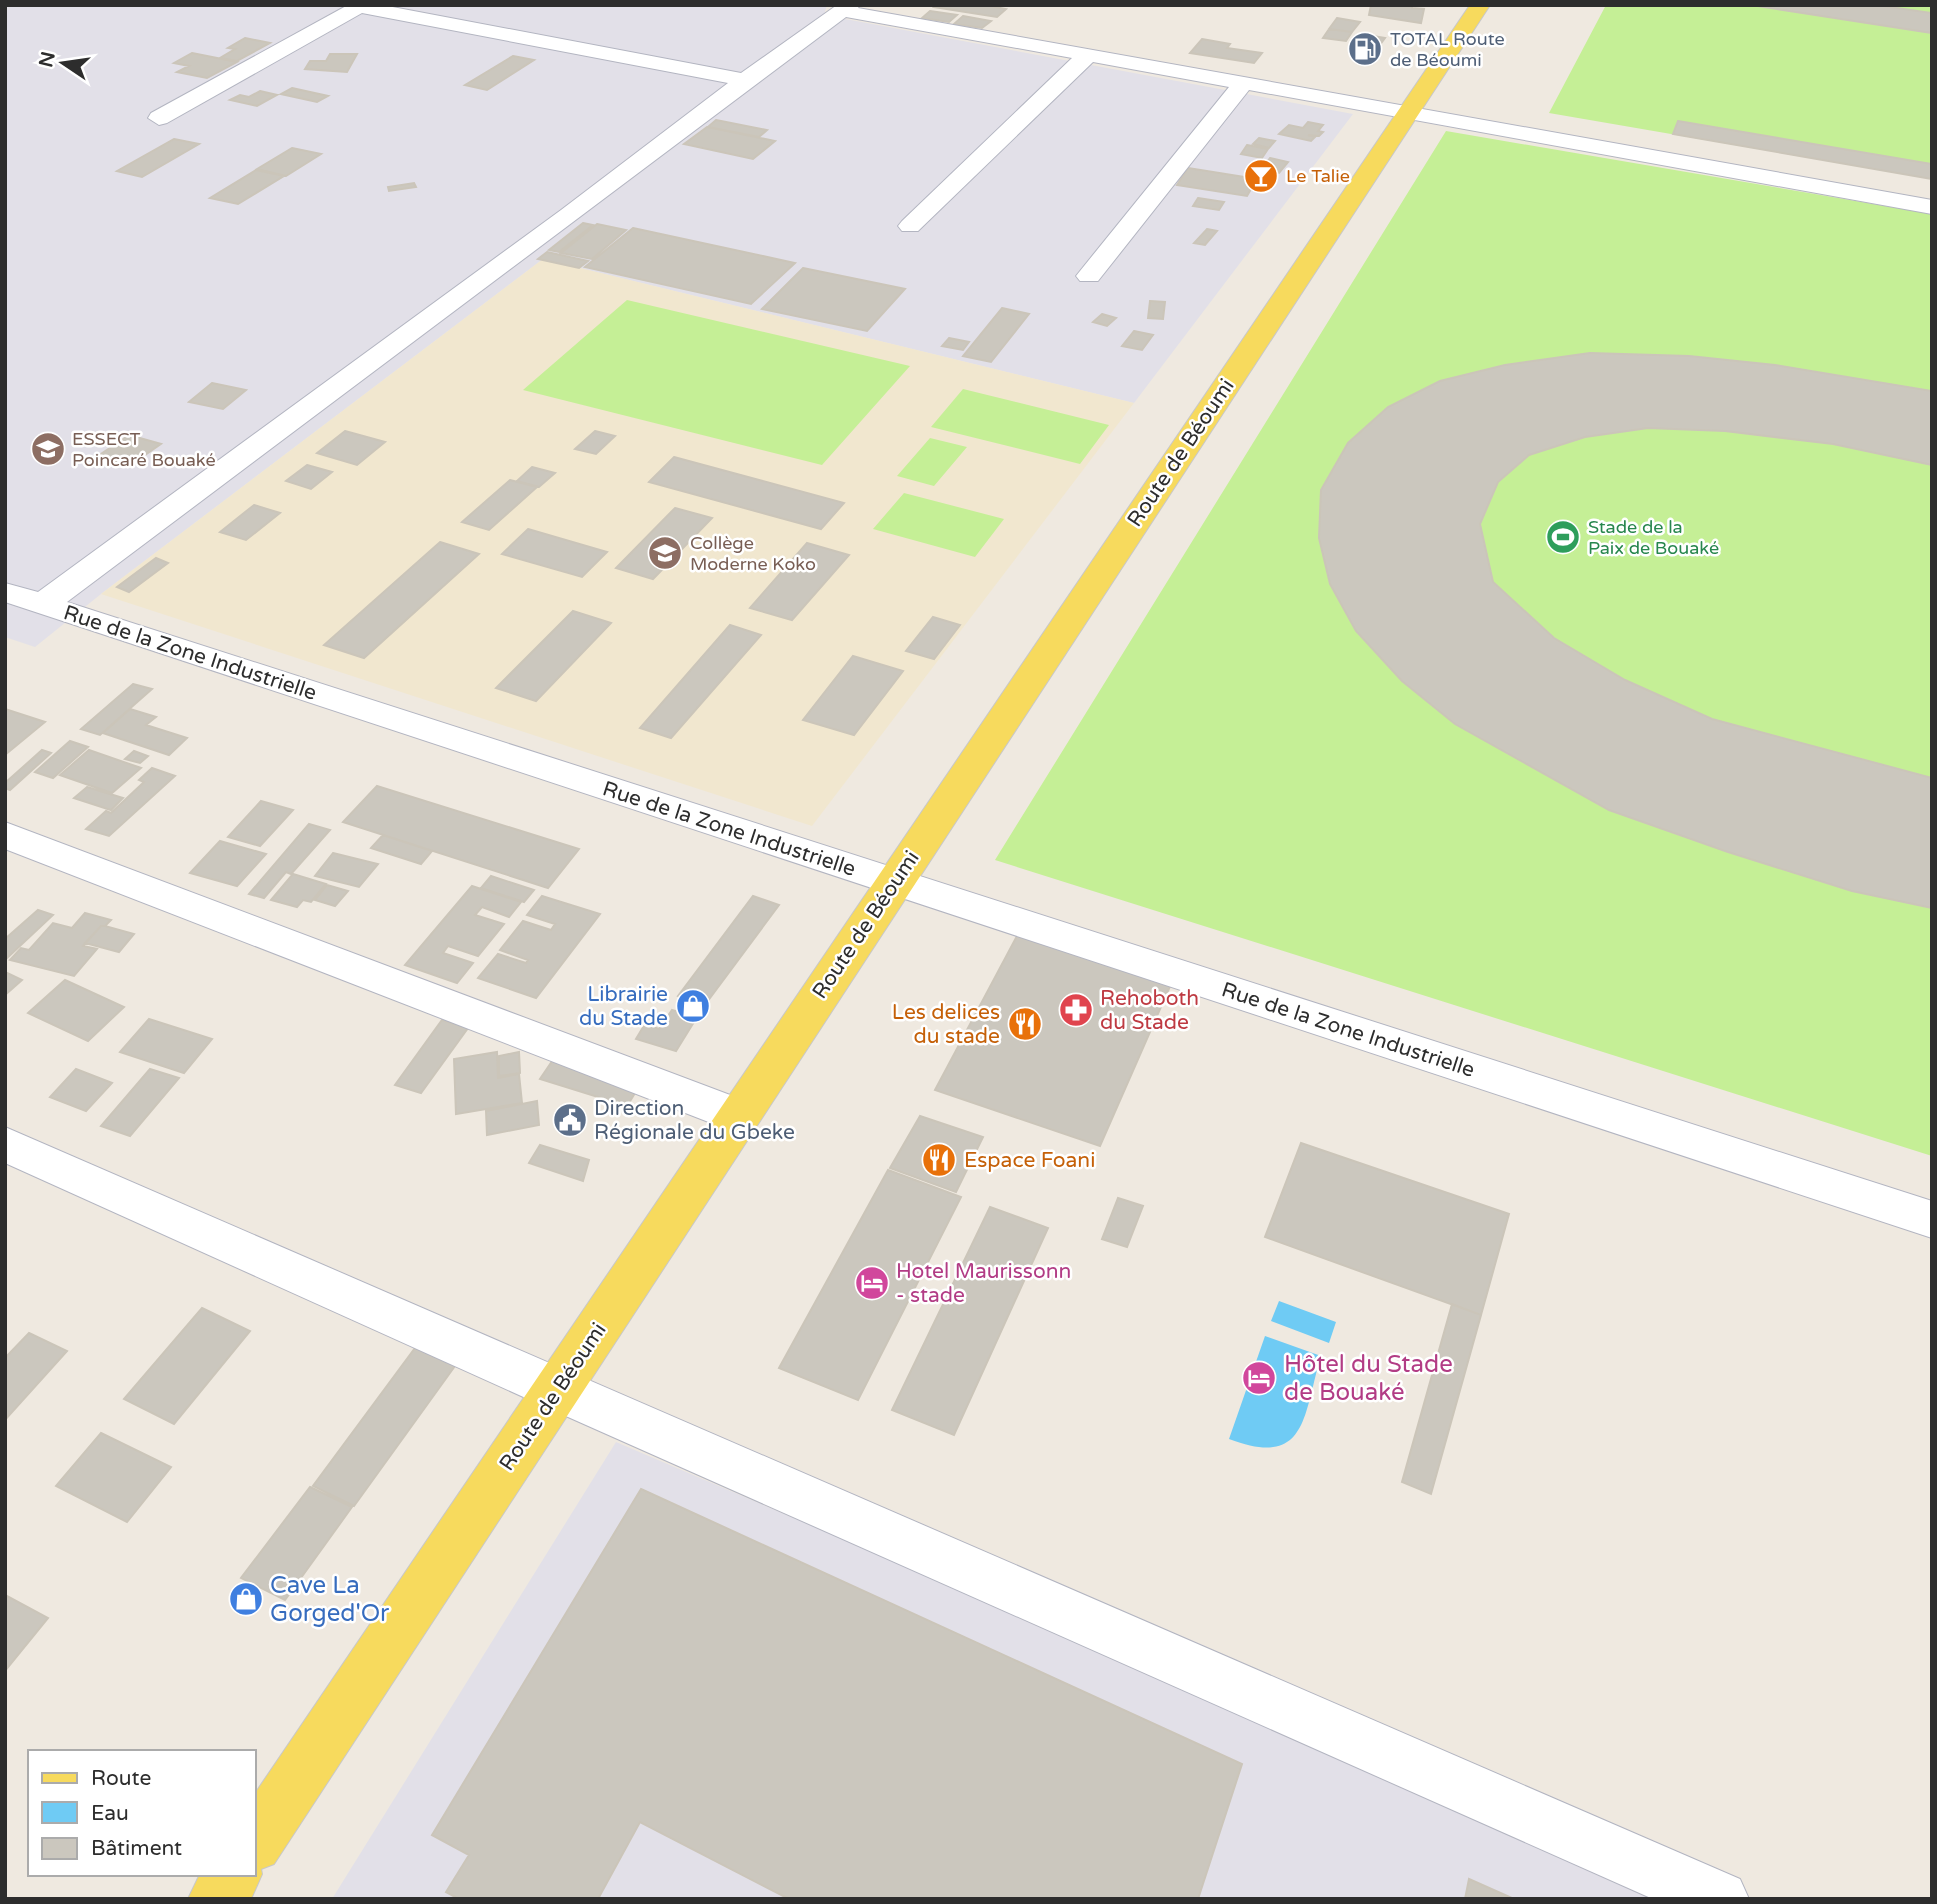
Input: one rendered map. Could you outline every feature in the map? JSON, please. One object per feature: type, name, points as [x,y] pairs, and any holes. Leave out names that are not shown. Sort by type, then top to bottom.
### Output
[{"type":"main road","name":"Route de Béoumi","points":[[256,1841],[1479,5]]},
{"type":"main road","points":[[217,1899],[233,1876]]},
{"type":"street","points":[[159,118],[361,6],[745,80]]},
{"type":"street","points":[[43,604],[569,215],[745,80],[847,8],[1087,56],[1932,207]]},
{"type":"street","points":[[911,226],[1087,56]]},
{"type":"street","points":[[1089,275],[1242,84]]},
{"type":"street","name":"Rue de la Zone Industrielle","points":[[5,592],[1932,1220]]},
{"type":"street","points":[[5,835],[739,1116]]},
{"type":"street","points":[[5,1144],[558,1390],[1720,1899]]},
{"type":"shaded area","points":[[5,5],[827,5],[824,15],[1353,114],[1134,403],[543,259],[35,647],[5,637]]},
{"type":"shaded area","points":[[543,259],[1134,403],[812,826],[101,594]]},
{"type":"shaded area","points":[[616,1442],[1684,1899],[332,1899]]},
{"type":"green space","points":[[1606,5],[1932,5],[1932,179],[1549,113]]},
{"type":"green space","name":"Stade de la Paix de Bouaké","points":[[1446,131],[1932,214],[1932,1156],[995,860]]},
{"type":"green space","points":[[627,300],[910,366],[822,465],[523,390]]},
{"type":"green space","points":[[963,389],[1109,425],[1080,464],[931,427]]},
{"type":"green space","points":[[930,438],[967,447],[934,486],[897,476]]},
{"type":"green space","points":[[904,493],[1004,519],[975,557],[873,529]]},
{"type":"water","points":[[1279,1301],[1336,1322],[1329,1343],[1271,1321]]},
{"type":"water","points":[[1265,1336],[1321,1356],[1305,1416],[1298,1431],[1288,1441],[1274,1447],[1255,1446],[1229,1439]]},
{"type":"building","points":[[985,5],[1006,9],[997,17],[934,7]]},
{"type":"building","points":[[1371,5],[1412,5],[1412,8],[1424,9],[1421,23],[1369,15]]},
{"type":"building","points":[[1751,5],[1876,5],[1932,13],[1932,33]]},
{"type":"building","points":[[930,11],[957,15],[949,22],[922,18]]},
{"type":"building","points":[[963,16],[991,21],[982,28],[954,24]]},
{"type":"building","points":[[1337,18],[1360,22],[1352,32],[1329,29]]},
{"type":"building","points":[[1329,29],[1352,32],[1346,41],[1323,38]]},
{"type":"building","points":[[1367,35],[1385,38],[1371,57],[1352,54]]},
{"type":"building","points":[[245,38],[270,43],[237,61],[220,58],[235,49],[228,48]]},
{"type":"building","points":[[1202,39],[1230,44],[1227,48],[1262,53],[1254,63],[1190,53]]},
{"type":"building","points":[[192,53],[237,62],[207,78],[177,72],[189,66],[174,63]]},
{"type":"building","points":[[330,54],[357,54],[347,72],[305,69],[310,61],[326,61]]},
{"type":"building","points":[[513,56],[534,60],[487,90],[465,85]]},
{"type":"building","points":[[292,88],[328,96],[317,102],[281,94]]},
{"type":"building","points":[[260,91],[277,95],[257,106],[230,100],[240,95],[249,97]]},
{"type":"building","points":[[716,120],[767,130],[759,137],[708,127]]},
{"type":"building","points":[[1678,121],[1932,164],[1932,179],[1673,134]]},
{"type":"building","points":[[1308,122],[1323,125],[1318,131],[1323,132],[1319,136],[1308,135],[1315,137],[1311,141],[1279,134],[1289,125],[1303,128]]},
{"type":"building","points":[[707,127],[775,141],[753,159],[684,144]]},
{"type":"building","points":[[1259,138],[1275,141],[1269,148],[1253,144]]},
{"type":"building","points":[[174,139],[199,144],[142,177],[117,171]]},
{"type":"building","points":[[1247,145],[1268,149],[1262,158],[1241,154]]},
{"type":"building","points":[[292,148],[321,154],[286,176],[257,169]]},
{"type":"building","points":[[1270,158],[1288,162],[1279,173],[1261,170]]},
{"type":"building","points":[[1188,168],[1257,179],[1247,196],[1177,185]]},
{"type":"building","points":[[256,170],[284,176],[238,204],[210,198]]},
{"type":"building","points":[[414,183],[416,187],[389,191],[388,187]]},
{"type":"building","points":[[1198,198],[1224,202],[1219,210],[1193,206]]},
{"type":"building","points":[[583,223],[593,225],[559,252],[549,250]]},
{"type":"building","points":[[597,224],[626,230],[592,259],[561,253]]},
{"type":"building","points":[[633,228],[795,263],[751,304],[585,267]]},
{"type":"building","points":[[1207,229],[1217,231],[1205,245],[1194,243]]},
{"type":"building","points":[[547,252],[588,261],[579,268],[538,259]]},
{"type":"building","points":[[803,268],[905,289],[867,331],[762,309]]},
{"type":"building","points":[[1150,301],[1165,302],[1163,319],[1148,318]]},
{"type":"building","points":[[1002,308],[1029,314],[991,362],[963,356]]},
{"type":"building","points":[[1102,314],[1116,318],[1107,326],[1093,322]]},
{"type":"building","points":[[1134,331],[1153,335],[1142,350],[1122,346]]},
{"type":"building","points":[[949,338],[969,342],[963,350],[942,346]]},
{"type":"building","points":[[1590,353],[1689,356],[1775,365],[1932,391],[1932,465],[1833,444],[1725,431],[1648,428],[1585,437],[1529,455],[1498,482],[1480,524],[1493,582],[1554,638],[1625,680],[1712,719],[1932,778],[1932,908],[1852,891],[1728,852],[1609,810],[1455,724],[1402,681],[1356,631],[1330,584],[1319,538],[1321,490],[1348,443],[1388,407],[1440,381],[1505,365]]},
{"type":"building","points":[[212,383],[246,390],[223,409],[189,402]]},
{"type":"building","points":[[345,431],[385,442],[357,465],[317,453]]},
{"type":"building","points":[[595,431],[615,436],[596,454],[575,449]]},
{"type":"building","points":[[129,435],[161,444],[135,462],[121,458],[112,464],[95,458]]},
{"type":"building","points":[[674,457],[844,503],[821,529],[649,482]]},
{"type":"building","points":[[307,465],[332,472],[311,489],[286,481]]},
{"type":"building","points":[[532,467],[555,473],[539,487],[517,481]]},
{"type":"building","points":[[510,480],[537,487],[489,530],[462,522]]},
{"type":"building","points":[[254,505],[280,513],[246,540],[220,532]]},
{"type":"building","points":[[675,508],[712,518],[653,579],[616,568]]},
{"type":"building","points":[[528,529],[607,552],[582,577],[502,554]]},
{"type":"building","points":[[440,542],[479,554],[364,658],[324,645]]},
{"type":"building","points":[[807,543],[849,555],[792,620],[750,608]]},
{"type":"building","points":[[156,558],[168,563],[129,592],[117,587]]},
{"type":"building","points":[[573,611],[611,623],[536,701],[496,688]]},
{"type":"building","points":[[933,617],[960,625],[934,659],[906,651]]},
{"type":"building","points":[[730,625],[761,635],[671,738],[640,728]]},
{"type":"building","points":[[853,656],[903,671],[854,735],[803,720]]},
{"type":"building","points":[[133,684],[152,689],[100,735],[81,729]]},
{"type":"building","points":[[5,709],[45,722],[5,755]]},
{"type":"building","points":[[130,709],[156,717],[146,725],[187,738],[169,755],[103,733]]},
{"type":"building","points":[[70,741],[88,747],[53,778],[35,772]]},
{"type":"building","points":[[42,750],[51,753],[10,790],[5,788],[5,783]]},
{"type":"building","points":[[89,750],[141,768],[112,793],[60,775]]},
{"type":"building","points":[[134,751],[148,756],[140,763],[125,759]]},
{"type":"building","points":[[152,768],[175,776],[109,836],[86,829],[106,811],[111,813],[144,782],[139,780]]},
{"type":"building","points":[[377,786],[579,849],[548,888],[343,822]]},
{"type":"building","points":[[87,787],[123,798],[111,810],[74,798]]},
{"type":"building","points":[[261,801],[293,810],[260,846],[228,837]]},
{"type":"building","points":[[309,824],[330,830],[291,874],[286,872],[264,898],[249,894]]},
{"type":"building","points":[[383,835],[432,851],[421,864],[371,848]]},
{"type":"building","points":[[220,841],[266,854],[237,886],[190,873]]},
{"type":"building","points":[[333,853],[378,864],[359,887],[315,876]]},
{"type":"building","points":[[293,874],[326,884],[311,902],[303,900],[297,907],[271,900]]},
{"type":"building","points":[[491,876],[534,890],[524,902],[481,888]]},
{"type":"building","points":[[327,885],[348,891],[335,906],[315,900]]},
{"type":"building","points":[[472,886],[521,902],[509,917],[482,907],[475,915],[504,924],[478,956],[448,946],[443,953],[473,963],[457,983],[405,965]]},
{"type":"building","points":[[542,896],[600,914],[536,998],[478,978],[498,954],[526,963],[528,960],[500,950],[523,921],[551,930],[555,924],[527,915]]},
{"type":"building","points":[[753,896],[779,905],[704,1006],[678,996]]},
{"type":"building","points":[[38,910],[53,915],[5,960],[5,939]]},
{"type":"building","points":[[85,913],[111,920],[101,926],[83,946],[97,949],[74,976],[10,960],[21,948],[29,950],[53,923],[72,928]]},
{"type":"building","points":[[101,926],[134,934],[119,952],[85,943]]},
{"type":"building","points":[[1017,936],[1171,984],[1100,1146],[935,1090]]},
{"type":"building","points":[[5,972],[22,980],[5,995]]},
{"type":"building","points":[[65,980],[124,1007],[88,1041],[28,1013]]},
{"type":"building","points":[[672,1010],[697,1017],[676,1051],[636,1039],[645,1024],[659,1029]]},
{"type":"building","points":[[149,1019],[212,1039],[184,1073],[120,1052]]},
{"type":"building","points":[[442,1020],[468,1028],[421,1093],[395,1085]]},
{"type":"building","points":[[497,1052],[498,1078],[519,1074],[522,1103],[456,1114],[454,1059]]},
{"type":"building","points":[[519,1052],[520,1073],[499,1076],[499,1056]]},
{"type":"building","points":[[557,1054],[643,1080],[627,1106],[540,1079]]},
{"type":"building","points":[[76,1069],[112,1083],[86,1111],[50,1097]]},
{"type":"building","points":[[150,1069],[179,1078],[130,1136],[101,1126]]},
{"type":"building","points":[[537,1101],[539,1125],[487,1135],[486,1111]]},
{"type":"building","points":[[920,1116],[983,1137],[956,1192],[890,1168]]},
{"type":"building","points":[[1301,1143],[1509,1214],[1481,1315],[1265,1237]]},
{"type":"building","points":[[540,1145],[589,1160],[583,1181],[529,1163]]},
{"type":"building","name":"Hotel Maurissonn - stade","points":[[888,1170],[961,1197],[858,1400],[779,1368]]},
{"type":"building","points":[[1118,1198],[1143,1206],[1127,1247],[1102,1239]]},
{"type":"building","name":"Hotel Maurissonn - stade","points":[[990,1207],[1048,1228],[954,1435],[892,1410]]},
{"type":"building","points":[[1452,1304],[1481,1315],[1431,1494],[1402,1482]]},
{"type":"building","points":[[202,1308],[250,1331],[174,1424],[124,1399]]},
{"type":"building","points":[[29,1333],[67,1351],[5,1420],[5,1358]]},
{"type":"building","points":[[415,1348],[455,1366],[354,1506],[313,1486]]},
{"type":"building","points":[[101,1433],[171,1467],[127,1522],[56,1486]]},
{"type":"building","points":[[310,1487],[352,1507],[285,1600],[241,1578]]},
{"type":"building","points":[[641,1489],[1242,1764],[1198,1899],[789,1899],[640,1822],[598,1899],[459,1899],[446,1892],[469,1855],[432,1835]]},
{"type":"building","points":[[5,1595],[48,1618],[5,1671]]},
{"type":"building","points":[[1469,1879],[1514,1899],[1465,1899]]},
{"type":"place","name":"TOTAL Route de Béoumi","points":[[1365,49]]},
{"type":"place","name":"Le Talie","points":[[1261,176]]},
{"type":"place","name":"ESSECT Poincaré Bouaké","points":[[48,449]]},
{"type":"place","name":"Stade de la Paix de Bouaké","points":[[1563,537]]},
{"type":"place","name":"Collège Moderne Koko","points":[[665,553]]},
{"type":"place","name":"Librairie du Stade","points":[[693,1006]]},
{"type":"place","name":"Rehoboth du Stade","points":[[1076,1010]]},
{"type":"place","name":"Les delices du stade","points":[[1025,1024]]},
{"type":"place","name":"Direction Régionale du Gbeke","points":[[570,1120]]},
{"type":"place","name":"Espace Foani","points":[[939,1160]]},
{"type":"place","name":"Hotel Maurissonn - stade","points":[[872,1283]]},
{"type":"place","name":"Hôtel du Stade de Bouaké","points":[[1259,1378]]},
{"type":"place","name":"Cave La Gorged'Or","points":[[246,1599]]}]
